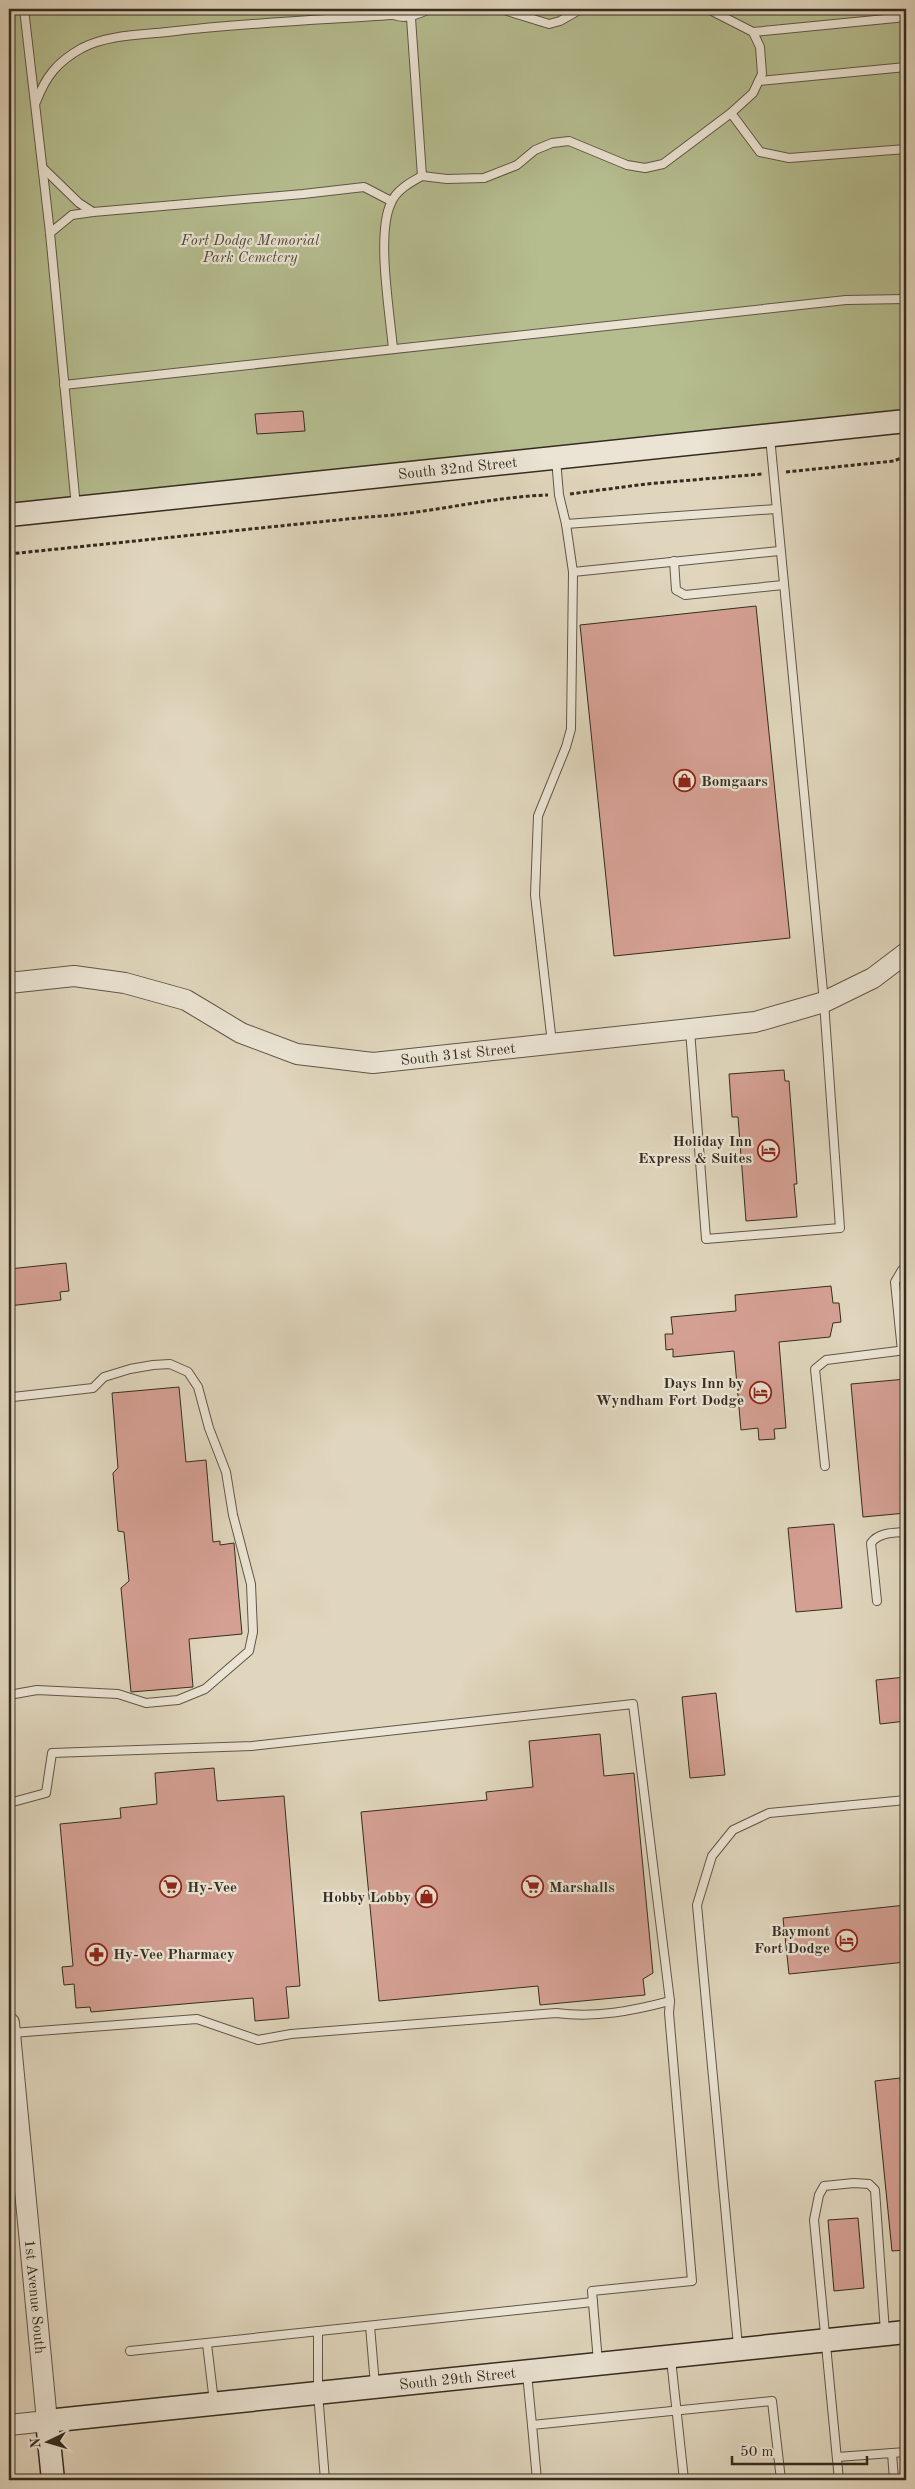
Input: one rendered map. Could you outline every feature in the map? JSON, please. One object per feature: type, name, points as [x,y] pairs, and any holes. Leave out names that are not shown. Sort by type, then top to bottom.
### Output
[{"type":"main road","name":"South 32nd Street","points":[[9,514],[906,421]]},
{"type":"main road","name":"South 29th Street","points":[[47,2421],[896,2333]]},
{"type":"main road","name":"1st Avenue South","points":[[47,2421],[53,2480]]},
{"type":"street","name":"South 31st Street","points":[[9,983],[74,976],[125,983],[186,1000],[241,1033],[297,1054],[373,1063],[755,1022],[824,1002],[873,978],[906,953]]},
{"type":"street","name":"1st Avenue South","points":[[9,2028],[18,2149],[47,2421]]},
{"type":"street","name":"South 29th Street","points":[[9,2425],[47,2421]]},
{"type":"lane","points":[[24,9],[50,233],[76,508]]},
{"type":"lane","points":[[381,9],[392,16]]},
{"type":"lane","points":[[35,104],[44,80],[61,63],[82,48],[106,39],[223,26],[392,16],[411,18],[430,9]]},
{"type":"lane","points":[[501,9],[549,24],[560,21],[581,9]]},
{"type":"lane","points":[[393,349],[386,255],[386,217],[391,201],[405,186],[422,176],[484,178],[517,165],[535,150],[552,143],[569,141],[626,165],[645,168],[663,164],[731,113],[753,93],[762,74],[760,47],[752,32],[724,12],[708,9]]},
{"type":"lane","points":[[752,32],[906,17]]},
{"type":"lane","points":[[411,18],[422,176]]},
{"type":"lane","points":[[759,81],[906,67]]},
{"type":"lane","points":[[731,113],[760,152],[789,158],[906,149]]},
{"type":"lane","points":[[43,168],[79,203],[93,212]]},
{"type":"lane","points":[[50,233],[72,215],[93,212],[364,187],[391,201]]},
{"type":"lane","points":[[64,385],[846,300],[906,299]]},
{"type":"lane","points":[[690,1029],[706,1239],[840,1228],[824,1002],[772,473],[770,435]]},
{"type":"lane","points":[[552,1044],[535,895],[538,816],[571,729],[573,572],[566,524],[558,495],[556,457]]},
{"type":"lane","points":[[566,524],[776,509]]},
{"type":"lane","points":[[573,572],[780,551]]},
{"type":"lane","points":[[674,561],[676,590],[685,595],[783,585]]},
{"type":"lane","points":[[825,1466],[815,1369],[826,1360],[904,1351],[895,1282],[902,1270],[906,1270]]},
{"type":"lane","points":[[9,1400],[12,1396],[93,1388],[104,1377],[145,1366],[170,1364],[188,1372],[198,1386],[209,1428],[226,1472],[233,1515],[251,1584],[253,1632],[249,1651],[205,1689],[178,1700],[146,1703],[118,1694],[37,1690],[9,1695]]},
{"type":"lane","points":[[877,1601],[871,1543],[875,1537],[881,1535],[906,1532]]},
{"type":"lane","points":[[9,1803],[46,1793],[52,1753],[252,1746],[633,1704],[670,2001],[670,2023],[692,2282],[592,2291],[598,2364]]},
{"type":"lane","points":[[738,2350],[697,1905],[709,1864],[712,1856],[733,1830],[769,1814],[906,1800]]},
{"type":"lane","points":[[9,2028],[197,2019],[246,2038],[258,2040],[291,2034],[556,2013],[575,2015],[625,2013],[670,2001]]},
{"type":"lane","points":[[840,2480],[814,2220],[819,2195],[824,2186],[847,2183],[869,2184],[875,2190],[896,2333]]},
{"type":"lane","points":[[130,2351],[593,2302]]},
{"type":"lane","points":[[370,2326],[375,2387]]},
{"type":"lane","points":[[318,2331],[318,2393],[325,2480]]},
{"type":"lane","points":[[207,2344],[214,2404]]},
{"type":"lane","points":[[671,2356],[684,2480]]},
{"type":"lane","points":[[527,2372],[537,2480]]},
{"type":"lane","points":[[532,2425],[772,2401],[781,2480]]},
{"type":"lane","points":[[837,2457],[906,2452]]},
{"type":"lane","points":[[892,2453],[894,2480]]},
{"type":"path","points":[[9,554],[367,517],[403,515],[448,506],[646,484],[894,461],[906,456]]},
{"type":"green space","name":"Fort Dodge Memorial Park Cemetery","points":[[9,9],[906,9],[906,421],[9,515]]},
{"type":"building","points":[[303,411],[305,431],[257,434],[255,414]]},
{"type":"building","name":"Bomgaars","points":[[756,606],[790,938],[614,956],[580,625]]},
{"type":"building","name":"Holiday Inn Express & Suites","points":[[784,1070],[785,1081],[789,1081],[797,1184],[794,1184],[797,1217],[746,1221],[738,1117],[732,1117],[729,1074]]},
{"type":"building","points":[[66,1263],[69,1291],[60,1292],[61,1300],[9,1306],[9,1269]]},
{"type":"building","name":"Days Inn by Wyndham Fort Dodge","points":[[831,1286],[833,1303],[839,1303],[841,1322],[833,1323],[830,1337],[779,1342],[786,1428],[774,1429],[775,1439],[759,1440],[758,1428],[741,1430],[734,1351],[673,1357],[673,1349],[666,1350],[665,1334],[673,1334],[671,1317],[736,1311],[735,1295]]},
{"type":"building","points":[[906,1379],[906,1513],[863,1517],[851,1384]]},
{"type":"building","points":[[179,1387],[186,1462],[206,1460],[213,1542],[220,1541],[220,1545],[234,1543],[242,1634],[189,1639],[193,1687],[131,1692],[121,1588],[129,1581],[124,1532],[118,1531],[113,1473],[118,1468],[112,1393]]},
{"type":"building","points":[[834,1524],[842,1608],[796,1612],[788,1528]]},
{"type":"building","points":[[906,1677],[906,1721],[880,1724],[876,1680]]},
{"type":"building","points":[[716,1693],[725,1775],[690,1778],[682,1697]]},
{"type":"building","points":[[600,1734],[604,1776],[634,1773],[653,1973],[643,1979],[645,1995],[540,2005],[538,1986],[379,2001],[361,1812],[487,1800],[486,1792],[533,1787],[529,1741]]},
{"type":"building","points":[[214,1768],[217,1801],[284,1796],[300,1986],[286,1987],[289,2018],[255,2021],[253,1998],[91,2012],[90,2007],[76,2008],[74,1984],[64,1985],[62,1967],[73,1966],[60,1824],[121,1818],[120,1808],[157,1804],[155,1773]]},
{"type":"building","name":"Baymont Fort Dodge","points":[[906,1905],[906,1962],[789,1974],[783,1918]]},
{"type":"building","points":[[900,2078],[902,2097],[906,2096],[906,2250],[892,2251],[875,2081]]},
{"type":"building","points":[[858,2218],[864,2288],[834,2291],[828,2220]]},
{"type":"place","name":"Bomgaars","points":[[685,781]]},
{"type":"place","name":"Holiday Inn Express & Suites","points":[[768,1150]]},
{"type":"place","name":"Days Inn by Wyndham Fort Dodge","points":[[760,1392]]},
{"type":"place","name":"Hy-Vee","points":[[171,1887]]},
{"type":"place","name":"Marshalls","points":[[533,1887]]},
{"type":"place","name":"Hobby Lobby","points":[[427,1897]]},
{"type":"place","name":"Baymont Fort Dodge","points":[[846,1940]]},
{"type":"place","name":"Hy-Vee Pharmacy","points":[[97,1954]]}]
